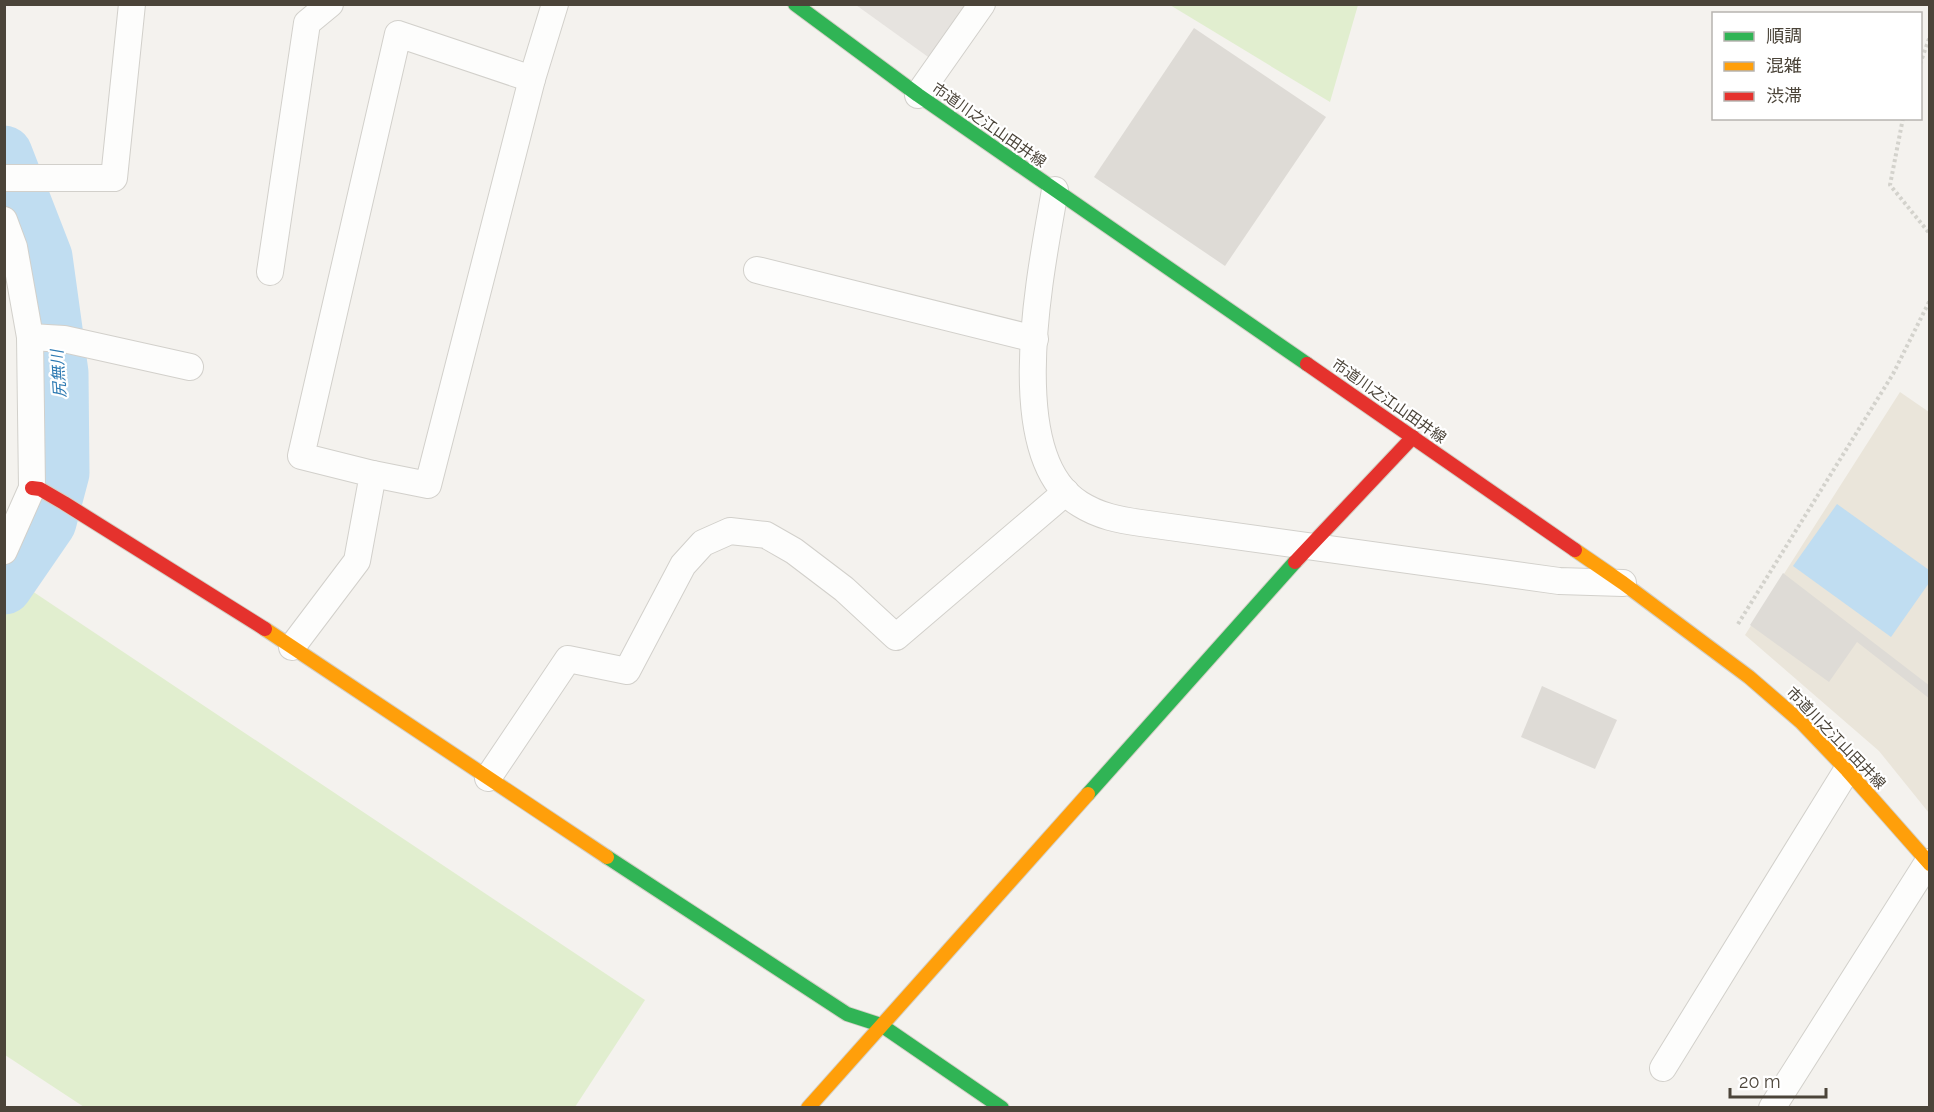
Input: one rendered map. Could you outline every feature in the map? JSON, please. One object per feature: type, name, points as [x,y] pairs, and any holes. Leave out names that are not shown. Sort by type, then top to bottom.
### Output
[{"type":"street","points":[[14,178],[114,178],[132,4]]},
{"type":"street","points":[[270,272],[307,23],[330,4]]},
{"type":"street","points":[[532,79],[398,34],[301,456],[428,485],[532,79],[555,4]]},
{"type":"street","name":"市道川之江山田井線","points":[[795,4],[918,95],[1623,583],[1749,677],[1801,722],[1929,863]]},
{"type":"street","points":[[918,95],[982,4]]},
{"type":"street","points":[[1055,190],[1038,289],[1032,377],[1037,424],[1045,460],[1060,486],[1079,504],[1109,518],[1559,581],[1623,583]]},
{"type":"street","points":[[4,220],[14,247],[32,337],[36,489],[4,551]]},
{"type":"street","points":[[757,270],[1035,339]]},
{"type":"street","points":[[32,337],[64,339],[190,367]]},
{"type":"street","points":[[808,1107],[1309,546],[1413,437]]},
{"type":"street","points":[[292,647],[357,561],[373,474]]},
{"type":"street","points":[[36,489],[64,503],[292,647],[847,1014],[881,1025],[1002,1107]]},
{"type":"street","points":[[488,778],[568,659],[627,671],[683,565],[703,543],[730,531],[766,535],[794,551],[844,589],[896,637],[1066,492]]},
{"type":"street","points":[[1663,1068],[1847,770]]},
{"type":"street","points":[[1772,1107],[1929,863]]},
{"type":"path","points":[[1922,58],[1929,36]]},
{"type":"path","points":[[1903,120],[1890,185],[1929,234]]},
{"type":"path","points":[[1738,624],[1893,374],[1929,300]]},
{"type":"shaded area","points":[[856,5],[969,5],[931,59]]},
{"type":"shaded area","points":[[1900,392],[1929,412],[1929,813],[1879,751],[1745,635]]},
{"type":"green space","points":[[1170,5],[1358,5],[1330,102]]},
{"type":"green space","points":[[20,583],[645,1000],[575,1107],[84,1107],[5,1055],[4,605]]},
{"type":"water","points":[[1837,504],[1929,570],[1929,583],[1891,637],[1793,566]]},
{"type":"building","points":[[1194,28],[1326,117],[1225,266],[1094,177]]},
{"type":"building","points":[[1783,573],[1930,686],[1930,699],[1857,642],[1829,682],[1750,625]]},
{"type":"building","points":[[1542,686],[1617,720],[1595,769],[1521,737]]},
{"type":"waterway","name":"尻無川","points":[[4,154],[44,257],[60,373],[61,473],[48,522],[4,586]]},
{"type":"traffic: fast","points":[[795,4],[918,95],[1307,364]]},
{"type":"traffic: fast","points":[[1088,794],[1295,562]]},
{"type":"traffic: fast","points":[[607,857],[847,1014],[881,1025],[1002,1108]]},
{"type":"traffic: slow","points":[[1575,550],[1749,677],[1801,722],[1930,864]]},
{"type":"traffic: slow","points":[[265,629],[607,857]]},
{"type":"traffic: slow","points":[[808,1108],[1088,794]]},
{"type":"traffic: jam","points":[[1307,364],[1575,550]]},
{"type":"traffic: jam","points":[[1295,562],[1413,437]]},
{"type":"traffic: jam","points":[[32,488],[40,489],[64,503],[265,629]]}]
